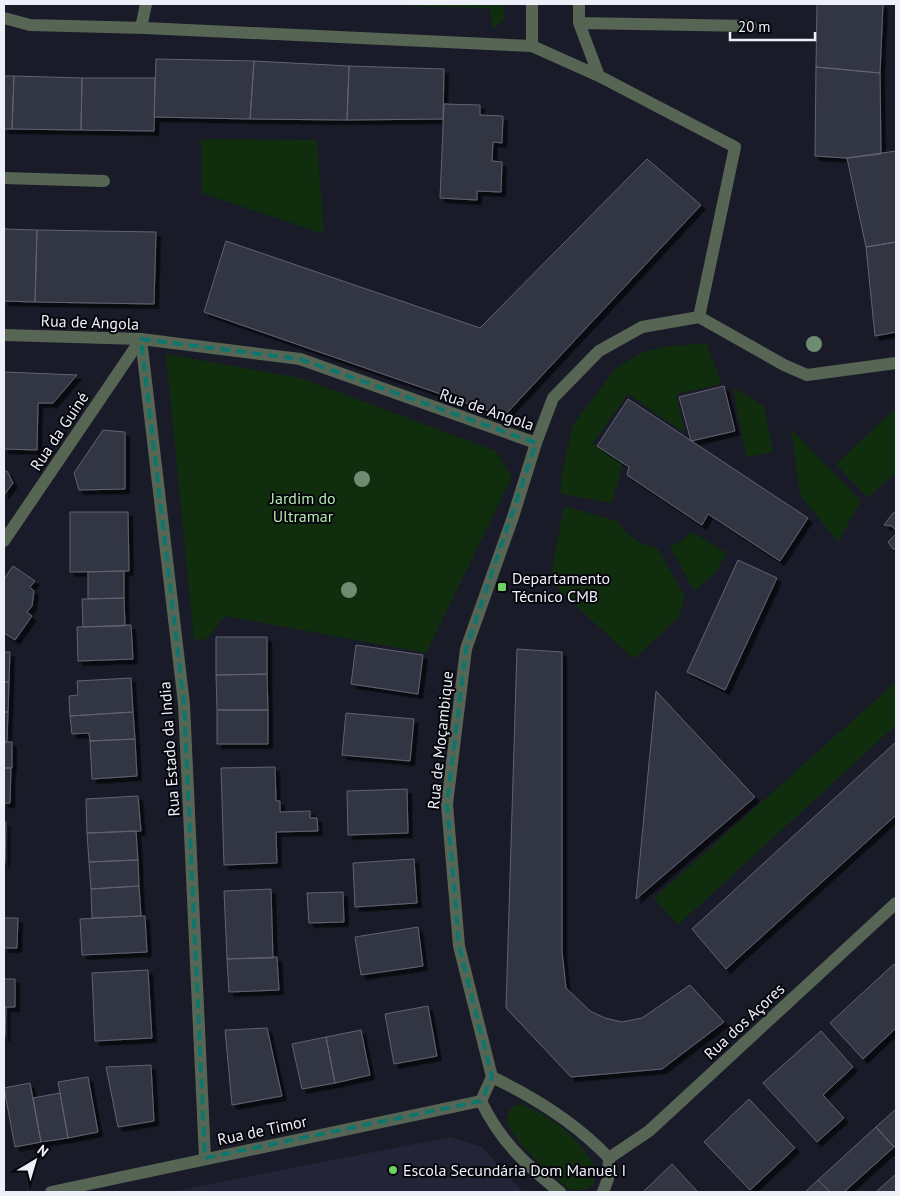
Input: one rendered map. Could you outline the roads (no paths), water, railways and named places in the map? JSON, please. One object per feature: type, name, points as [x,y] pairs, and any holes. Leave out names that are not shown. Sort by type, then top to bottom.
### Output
[{"type":"street","points":[[141,28],[146,4]]},
{"type":"street","points":[[532,4],[532,46]]},
{"type":"street","points":[[580,4],[579,23],[599,76]]},
{"type":"street","points":[[4,18],[30,25],[141,28],[532,46],[599,76],[735,147],[699,317],[784,365],[807,375],[896,363]]},
{"type":"street","points":[[579,23],[751,26]]},
{"type":"street","points":[[4,178],[104,181]]},
{"type":"street","name":"Rua de Angola","points":[[4,335],[141,339],[300,359],[536,443],[553,398],[599,351],[642,327],[699,317]]},
{"type":"street","name":"Rua da Guiné","points":[[4,541],[141,339]]},
{"type":"street","name":"Rua Estado da India","points":[[141,339],[184,704],[205,1158]]},
{"type":"street","name":"Rua de Moçambique","points":[[492,1077],[459,946],[447,804],[466,649],[513,517],[536,443]]},
{"type":"street","name":"Rua dos Açores","points":[[609,1158],[649,1131],[896,903]]},
{"type":"street","points":[[560,1192],[506,1144],[492,1125],[480,1101],[492,1077],[534,1098],[588,1135],[609,1158],[608,1179],[603,1192]]},
{"type":"street","name":"Rua de Timor","points":[[51,1192],[480,1101]]},
{"type":"place","name":"Departamento Técnico CMB","points":[[502,587]]},
{"type":"place","name":"Escola Secundária Dom Manuel I","points":[[393,1170]]},
{"type":"park label","name":"Jardim do Ultramar","points":[[303,507]]}]
